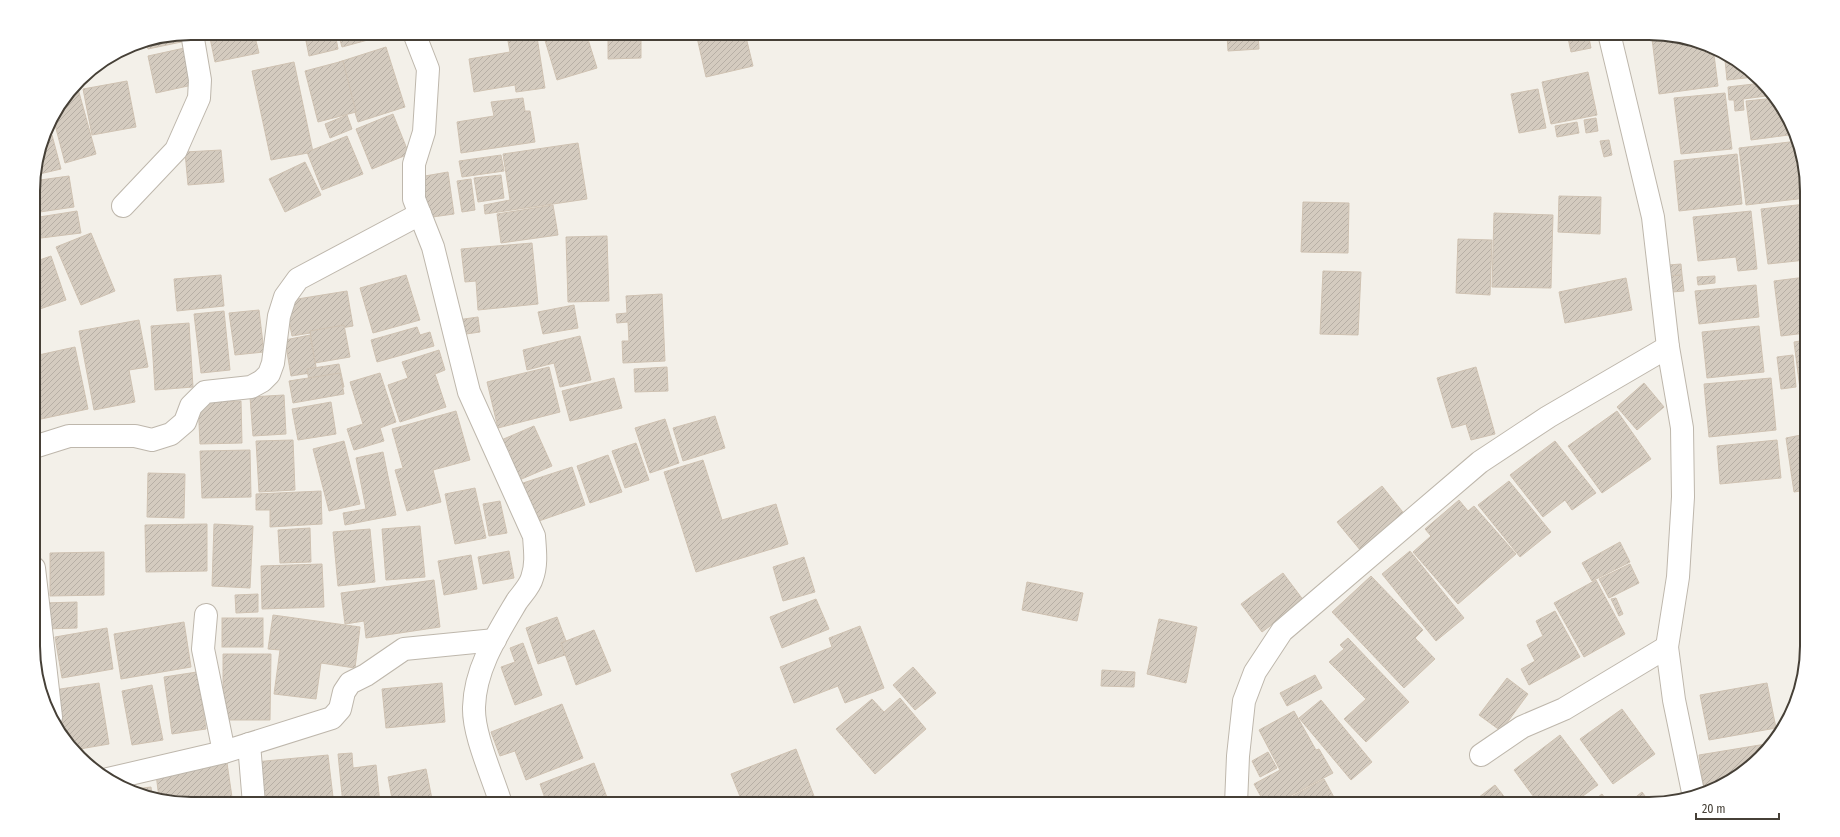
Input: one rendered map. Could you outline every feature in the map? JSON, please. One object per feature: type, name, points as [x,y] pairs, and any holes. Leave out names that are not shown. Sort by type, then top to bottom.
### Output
[{"type":"street","points":[[123,206],[176,150],[199,98],[200,80],[193,40]]},
{"type":"street","points":[[417,40],[428,69],[424,132],[414,164],[414,199],[433,247],[469,392],[534,536],[536,561],[532,579],[522,592],[487,655],[478,682],[474,708],[478,733],[499,797]]},
{"type":"street","points":[[1611,40],[1653,216],[1668,347],[1682,428],[1683,497],[1678,577],[1667,647],[1674,700],[1693,790]]},
{"type":"street","points":[[40,445],[68,436],[135,436],[152,440],[171,434],[185,422],[191,406],[205,392],[251,386],[262,381],[269,374],[273,363],[279,316],[285,297],[298,279],[315,268],[420,214]]},
{"type":"street","points":[[1236,797],[1238,756],[1244,701],[1255,672],[1282,631],[1480,462],[1548,417],[1668,347]]},
{"type":"street","points":[[206,615],[203,649],[224,752]]},
{"type":"street","points":[[40,621],[49,695]]},
{"type":"street","points":[[116,777],[224,752],[332,718],[340,710],[344,692],[350,683],[366,675],[404,649],[495,640]]},
{"type":"street","points":[[1481,755],[1522,726],[1564,709],[1667,647]]},
{"type":"street","points":[[249,744],[253,797]]},
{"type":"building","points":[[210,40],[256,40],[259,53],[215,62]]},
{"type":"building","points":[[306,40],[336,40],[338,49],[309,56]]},
{"type":"building","points":[[340,40],[368,40],[342,47]]},
{"type":"building","points":[[537,40],[545,88],[516,92],[515,85],[474,92],[469,59],[510,52],[508,41]]},
{"type":"building","points":[[545,40],[588,40],[597,68],[557,80]]},
{"type":"building","points":[[608,40],[641,40],[641,58],[608,59]]},
{"type":"building","points":[[698,40],[747,40],[753,66],[706,77]]},
{"type":"building","points":[[1227,40],[1258,40],[1259,49],[1228,51]]},
{"type":"building","points":[[1568,40],[1589,40],[1591,48],[1571,52]]},
{"type":"building","points":[[1652,40],[1668,41],[1688,45],[1714,55],[1718,86],[1659,94]]},
{"type":"building","points":[[172,41],[186,41],[148,49],[147,47],[152,45]]},
{"type":"building","points":[[189,47],[197,84],[156,93],[148,56]]},
{"type":"building","points":[[386,47],[405,107],[358,122],[339,62]]},
{"type":"building","points":[[343,61],[356,112],[318,122],[305,71]]},
{"type":"building","points":[[1725,61],[1741,71],[1748,78],[1727,80]]},
{"type":"building","points":[[294,62],[313,152],[271,160],[252,71]]},
{"type":"building","points":[[1588,72],[1597,115],[1551,124],[1542,82]]},
{"type":"building","points":[[127,81],[136,127],[92,135],[83,89]]},
{"type":"building","points":[[1756,84],[1766,96],[1743,99],[1744,110],[1735,111],[1734,100],[1729,100],[1728,87]]},
{"type":"building","points":[[1538,89],[1546,128],[1519,133],[1511,94]]},
{"type":"building","points":[[79,91],[96,154],[65,163],[55,126],[71,99]]},
{"type":"building","points":[[1725,93],[1732,149],[1681,154],[1674,98]]},
{"type":"building","points":[[523,98],[525,111],[530,111],[535,142],[461,153],[457,122],[494,116],[491,102]]},
{"type":"building","points":[[1769,99],[1780,116],[1789,135],[1751,140],[1746,101]]},
{"type":"building","points":[[393,114],[409,154],[372,169],[356,129]]},
{"type":"building","points":[[347,115],[352,129],[330,138],[325,124]]},
{"type":"building","points":[[1596,118],[1598,131],[1586,133],[1584,120]]},
{"type":"building","points":[[1577,122],[1579,133],[1557,137],[1555,126]]},
{"type":"building","points":[[51,135],[61,169],[41,174],[45,152]]},
{"type":"building","points":[[347,136],[363,174],[322,190],[307,152]]},
{"type":"building","points":[[1609,140],[1612,155],[1604,157],[1600,141]]},
{"type":"building","points":[[1792,142],[1799,172],[1800,199],[1746,205],[1739,148]]},
{"type":"building","points":[[578,143],[587,199],[485,214],[484,205],[510,200],[503,154]]},
{"type":"building","points":[[221,150],[224,182],[188,185],[185,152]]},
{"type":"building","points":[[1737,154],[1742,204],[1679,211],[1674,161]]},
{"type":"building","points":[[501,155],[504,171],[462,177],[459,161]]},
{"type":"building","points":[[305,162],[321,195],[285,212],[269,179]]},
{"type":"building","points":[[448,172],[454,214],[425,218],[419,177]]},
{"type":"building","points":[[501,175],[504,198],[478,202],[474,178]]},
{"type":"building","points":[[69,176],[74,207],[40,212],[40,180]]},
{"type":"building","points":[[471,179],[475,210],[462,212],[457,181]]},
{"type":"building","points":[[1559,196],[1601,197],[1600,234],[1558,232]]},
{"type":"building","points":[[1303,202],[1349,203],[1348,253],[1301,252]]},
{"type":"building","points":[[553,205],[558,235],[501,243],[497,214]]},
{"type":"building","points":[[1800,205],[1800,261],[1768,264],[1761,209]]},
{"type":"building","points":[[77,211],[81,233],[40,238],[40,217]]},
{"type":"building","points":[[1751,211],[1757,269],[1738,271],[1736,257],[1698,261],[1693,217]]},
{"type":"building","points":[[1494,213],[1553,215],[1551,288],[1492,287]]},
{"type":"building","points":[[91,233],[115,291],[81,305],[56,247]]},
{"type":"building","points":[[607,236],[609,301],[568,302],[566,237]]},
{"type":"building","points":[[1458,239],[1492,240],[1490,295],[1456,293]]},
{"type":"building","points":[[532,243],[538,304],[478,310],[476,281],[465,282],[461,249]]},
{"type":"building","points":[[51,256],[66,300],[40,309],[40,260]]},
{"type":"building","points":[[1681,264],[1682,275],[1670,276],[1668,265]]},
{"type":"building","points":[[1323,271],[1361,272],[1358,335],[1320,334]]},
{"type":"building","points":[[221,275],[224,306],[177,311],[174,279]]},
{"type":"building","points":[[406,275],[420,320],[373,333],[360,288]]},
{"type":"building","points":[[1682,275],[1684,291],[1672,292],[1670,276]]},
{"type":"building","points":[[1715,276],[1715,283],[1698,285],[1697,277]]},
{"type":"building","points":[[1626,278],[1632,310],[1565,323],[1559,292]]},
{"type":"building","points":[[1800,278],[1800,334],[1781,336],[1774,281]]},
{"type":"building","points":[[1756,285],[1759,317],[1699,324],[1695,291]]},
{"type":"building","points":[[347,291],[353,326],[292,336],[285,301]]},
{"type":"building","points":[[662,294],[665,361],[623,363],[622,341],[629,341],[628,322],[617,323],[616,314],[627,313],[626,296]]},
{"type":"building","points":[[574,305],[578,328],[543,334],[538,312]]},
{"type":"building","points":[[259,310],[264,352],[235,355],[229,313]]},
{"type":"building","points":[[224,311],[230,370],[201,373],[194,314]]},
{"type":"building","points":[[478,317],[480,332],[459,335],[457,320]]},
{"type":"building","points":[[139,320],[148,367],[129,370],[135,402],[94,410],[79,331]]},
{"type":"building","points":[[189,323],[193,387],[155,390],[151,326]]},
{"type":"building","points":[[344,325],[350,357],[315,363],[310,331]]},
{"type":"building","points":[[1759,326],[1764,372],[1707,378],[1702,332]]},
{"type":"building","points":[[417,327],[420,335],[430,332],[434,346],[377,362],[371,340]]},
{"type":"building","points":[[310,335],[317,372],[291,376],[285,340]]},
{"type":"building","points":[[580,336],[591,380],[560,387],[554,363],[527,370],[523,350]]},
{"type":"building","points":[[1800,341],[1800,389],[1794,342]]},
{"type":"building","points":[[75,347],[88,409],[41,419],[40,355]]},
{"type":"building","points":[[439,350],[445,370],[435,374],[446,407],[400,422],[388,385],[408,378],[402,362]]},
{"type":"building","points":[[1793,355],[1796,387],[1781,389],[1777,357]]},
{"type":"building","points":[[339,364],[344,387],[311,393],[307,369]]},
{"type":"building","points":[[549,367],[560,412],[498,428],[487,382]]},
{"type":"building","points":[[667,367],[668,391],[635,392],[634,369]]},
{"type":"building","points":[[1476,367],[1495,434],[1471,440],[1466,424],[1452,428],[1437,378]]},
{"type":"building","points":[[340,373],[344,394],[293,403],[289,381]]},
{"type":"building","points":[[380,373],[396,422],[380,428],[384,441],[354,450],[347,429],[363,424],[350,382]]},
{"type":"building","points":[[614,378],[622,408],[570,421],[562,391]]},
{"type":"building","points":[[1771,378],[1776,430],[1709,437],[1704,384]]},
{"type":"building","points":[[1644,383],[1664,407],[1637,430],[1617,407]]},
{"type":"building","points":[[284,395],[286,434],[253,436],[250,397]]},
{"type":"building","points":[[241,401],[242,443],[200,444],[198,402]]},
{"type":"building","points":[[331,402],[336,434],[298,440],[292,409]]},
{"type":"building","points":[[456,411],[470,460],[433,470],[441,502],[407,511],[395,470],[403,468],[392,429]]},
{"type":"building","points":[[1617,411],[1651,459],[1602,493],[1568,446]]},
{"type":"building","points":[[715,416],[725,448],[683,461],[673,428]]},
{"type":"building","points":[[665,419],[679,463],[650,473],[635,428]]},
{"type":"building","points":[[534,426],[552,466],[517,481],[499,441]]},
{"type":"building","points":[[1800,435],[1800,491],[1794,492],[1786,438]]},
{"type":"building","points":[[293,440],[295,490],[259,492],[256,441]]},
{"type":"building","points":[[1777,440],[1781,478],[1720,484],[1717,446]]},
{"type":"building","points":[[344,441],[360,504],[329,511],[313,449]]},
{"type":"building","points":[[1555,441],[1596,493],[1572,510],[1565,500],[1543,517],[1510,475]]},
{"type":"building","points":[[636,443],[649,480],[625,488],[612,451]]},
{"type":"building","points":[[250,450],[251,497],[202,498],[200,451]]},
{"type":"building","points":[[383,452],[396,515],[345,525],[343,513],[366,509],[356,458]]},
{"type":"building","points":[[608,455],[622,492],[590,503],[577,466]]},
{"type":"building","points":[[703,460],[722,520],[776,504],[788,544],[696,572],[664,472]]},
{"type":"building","points":[[572,467],[585,505],[536,522],[523,483]]},
{"type":"building","points":[[148,473],[185,474],[184,518],[147,517]]},
{"type":"building","points":[[1509,481],[1551,532],[1520,557],[1478,505]]},
{"type":"building","points":[[1382,486],[1406,516],[1361,551],[1337,522]]},
{"type":"building","points":[[475,488],[486,538],[455,544],[445,494]]},
{"type":"building","points":[[321,491],[322,524],[270,527],[270,510],[256,510],[256,494]]},
{"type":"building","points":[[1459,500],[1468,511],[1474,506],[1516,554],[1458,604],[1413,552],[1431,536],[1425,529]]},
{"type":"building","points":[[500,501],[507,533],[489,536],[483,504]]},
{"type":"building","points":[[207,524],[207,571],[146,572],[145,525]]},
{"type":"building","points":[[214,524],[253,526],[250,588],[212,586]]},
{"type":"building","points":[[420,526],[425,577],[386,580],[382,529]]},
{"type":"building","points":[[310,528],[311,562],[280,563],[278,530]]},
{"type":"building","points":[[370,529],[375,582],[338,586],[333,532]]},
{"type":"building","points":[[1620,542],[1630,562],[1592,581],[1582,563]]},
{"type":"building","points":[[509,551],[514,578],[483,584],[478,557]]},
{"type":"building","points":[[1410,551],[1464,618],[1436,641],[1382,574]]},
{"type":"building","points":[[104,552],[104,595],[50,596],[50,553]]},
{"type":"building","points":[[471,555],[477,589],[444,595],[438,561]]},
{"type":"building","points":[[804,557],[815,592],[783,601],[773,567]]},
{"type":"building","points":[[322,564],[324,607],[262,609],[261,566]]},
{"type":"building","points":[[1630,564],[1639,583],[1609,598],[1599,579]]},
{"type":"building","points":[[1283,573],[1304,601],[1262,632],[1241,604]]},
{"type":"building","points":[[1371,576],[1423,630],[1415,638],[1435,659],[1404,688],[1332,612]]},
{"type":"building","points":[[434,580],[440,627],[366,638],[364,621],[345,624],[341,593]]},
{"type":"building","points":[[1596,580],[1625,634],[1584,657],[1554,603]]},
{"type":"building","points":[[1027,582],[1083,593],[1077,621],[1022,610]]},
{"type":"building","points":[[258,594],[258,612],[236,613],[235,595]]},
{"type":"building","points":[[1616,598],[1623,614],[1619,616],[1611,599]]},
{"type":"building","points":[[816,599],[829,629],[782,648],[770,617]]},
{"type":"building","points":[[77,602],[77,628],[45,629],[44,603]]},
{"type":"building","points":[[1555,611],[1580,657],[1529,685],[1521,669],[1535,661],[1527,645],[1543,636],[1536,621]]},
{"type":"building","points":[[273,615],[360,627],[355,668],[321,663],[316,699],[274,694],[280,650],[268,649]]},
{"type":"building","points":[[557,617],[566,641],[561,643],[565,655],[538,664],[526,628]]},
{"type":"building","points":[[222,618],[263,618],[263,647],[222,647]]},
{"type":"building","points":[[1159,619],[1197,627],[1186,683],[1147,674]]},
{"type":"building","points":[[184,622],[191,667],[121,679],[114,634]]},
{"type":"building","points":[[860,626],[884,688],[845,703],[838,686],[794,703],[780,667],[832,647],[829,638]]},
{"type":"building","points":[[107,628],[113,669],[62,678],[55,637]]},
{"type":"building","points":[[594,630],[611,671],[576,685],[561,643]]},
{"type":"building","points":[[1348,638],[1409,702],[1366,742],[1344,719],[1366,699],[1329,662],[1344,649],[1340,645]]},
{"type":"building","points":[[523,643],[542,695],[515,705],[501,667],[515,662],[510,648]]},
{"type":"building","points":[[223,654],[271,654],[270,720],[223,720]]},
{"type":"building","points":[[913,667],[936,693],[915,710],[893,685]]},
{"type":"building","points":[[1102,670],[1135,672],[1134,687],[1101,686]]},
{"type":"building","points":[[197,672],[206,729],[172,734],[164,677]]},
{"type":"building","points":[[1315,675],[1322,688],[1287,706],[1280,693]]},
{"type":"building","points":[[1507,678],[1528,694],[1501,731],[1479,715]]},
{"type":"building","points":[[99,683],[109,744],[81,749],[71,738],[58,718],[54,690]]},
{"type":"building","points":[[442,683],[445,722],[386,728],[382,689]]},
{"type":"building","points":[[1767,683],[1776,727],[1709,740],[1700,695]]},
{"type":"building","points":[[152,685],[163,740],[132,745],[122,691]]},
{"type":"building","points":[[900,698],[926,729],[875,774],[836,729],[872,699],[884,712]]},
{"type":"building","points":[[1321,700],[1372,762],[1351,780],[1299,718]]},
{"type":"building","points":[[562,704],[583,758],[526,780],[515,751],[500,756],[491,732]]},
{"type":"building","points":[[1622,709],[1655,754],[1613,784],[1580,739]]},
{"type":"building","points":[[1294,711],[1316,750],[1319,749],[1333,773],[1288,797],[1261,797],[1254,784],[1280,770],[1259,730]]},
{"type":"building","points":[[1560,735],[1598,785],[1582,797],[1534,797],[1514,770]]},
{"type":"building","points":[[1762,745],[1756,753],[1741,766],[1724,777],[1703,786],[1699,755]]},
{"type":"building","points":[[796,749],[814,797],[740,797],[731,774]]},
{"type":"building","points":[[1268,752],[1277,768],[1260,777],[1252,761]]},
{"type":"building","points":[[352,753],[353,768],[376,765],[379,797],[342,797],[338,754]]},
{"type":"building","points":[[328,755],[333,797],[258,797],[255,762]]},
{"type":"building","points":[[227,763],[232,797],[181,797],[158,793],[156,774]]},
{"type":"building","points":[[594,763],[607,797],[545,797],[540,784]]},
{"type":"building","points":[[426,769],[432,797],[392,797],[388,777]]},
{"type":"building","points":[[1324,779],[1334,797],[1291,797]]},
{"type":"building","points":[[1495,785],[1504,797],[1479,797]]},
{"type":"building","points":[[151,787],[152,792],[143,789],[141,788]]},
{"type":"building","points":[[1642,792],[1646,797],[1636,797]]}]
